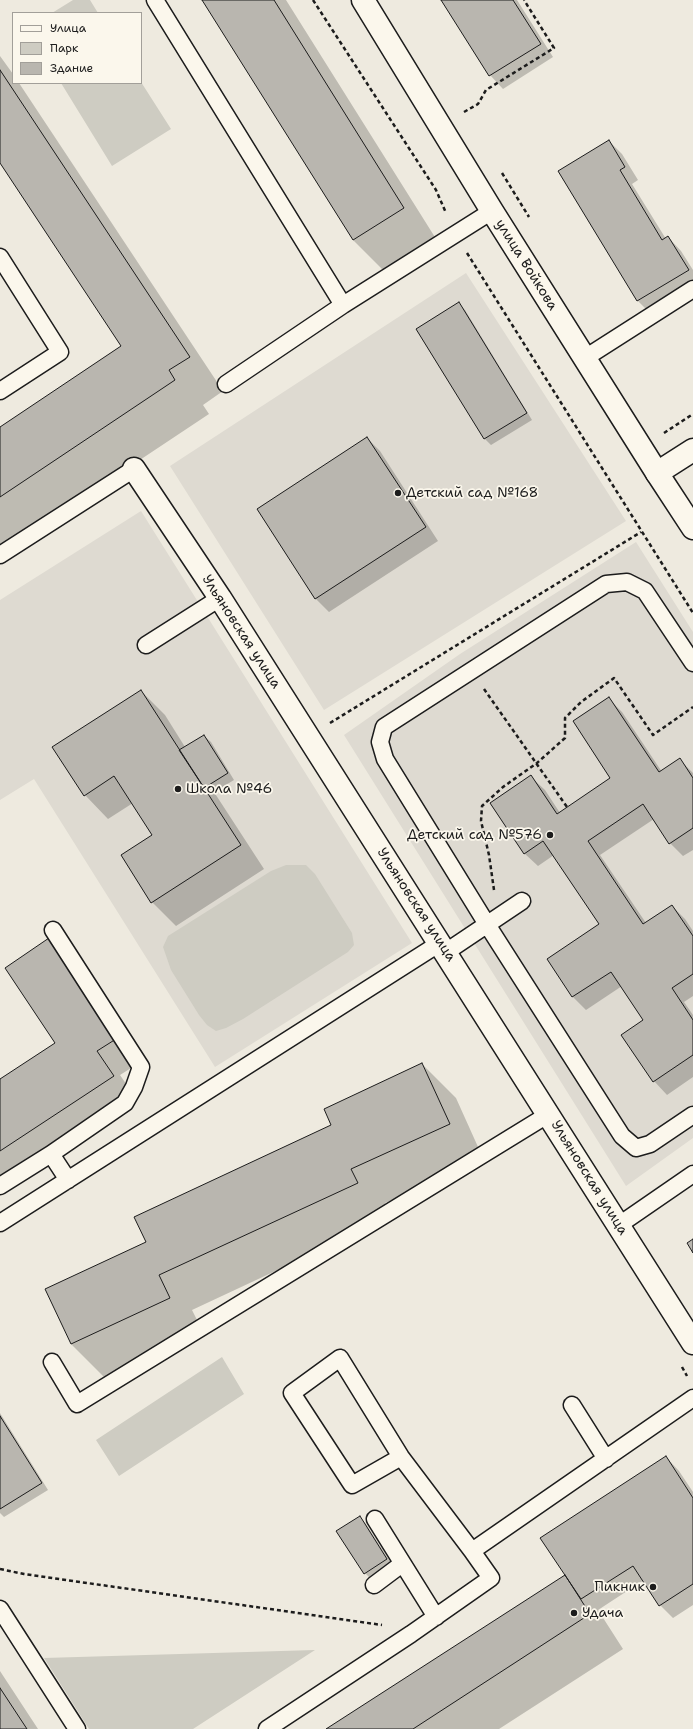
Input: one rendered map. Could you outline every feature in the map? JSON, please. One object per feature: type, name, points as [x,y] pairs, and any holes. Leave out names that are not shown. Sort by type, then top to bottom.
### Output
[{"type":"street","name":"улица Войкова","points":[[363,0],[492,211],[693,528]]},
{"type":"street","points":[[657,473],[693,450]]},
{"type":"street","name":"Ульяновская улица","points":[[134,470],[220,598],[619,1224],[693,1343]]},
{"type":"lane","points":[[155,0],[343,305]]},
{"type":"lane","points":[[226,384],[343,305],[492,211]]},
{"type":"lane","points":[[0,257],[60,352],[0,391]]},
{"type":"lane","points":[[585,358],[693,289]]},
{"type":"lane","points":[[0,555],[134,470]]},
{"type":"lane","points":[[693,663],[644,591],[627,582],[606,584],[384,728],[380,742],[385,759],[492,923],[622,1136],[636,1148],[650,1144],[693,1115]]},
{"type":"lane","points":[[146,645],[220,598]]},
{"type":"lane","points":[[0,1223],[443,948],[492,923],[522,901]]},
{"type":"lane","points":[[0,1186],[51,1154],[124,1103],[134,1088],[141,1067],[53,930]]},
{"type":"lane","points":[[52,1362],[78,1404],[548,1114]]},
{"type":"lane","points":[[51,1154],[68,1180]]},
{"type":"lane","points":[[619,1224],[693,1174]]},
{"type":"lane","points":[[267,1729],[411,1634],[491,1578],[401,1456],[340,1358],[292,1393],[352,1485],[401,1456]]},
{"type":"lane","points":[[472,1552],[693,1398]]},
{"type":"lane","points":[[572,1405],[606,1458]]},
{"type":"lane","points":[[375,1519],[436,1616]]},
{"type":"lane","points":[[374,1585],[402,1564]]},
{"type":"lane","points":[[0,1609],[77,1729]]},
{"type":"path","points":[[313,0],[436,190],[456,234],[693,613]]},
{"type":"path","points":[[464,112],[478,104],[486,90],[554,48],[524,0]]},
{"type":"path","points":[[664,433],[693,414]]},
{"type":"path","points":[[308,737],[641,532]]},
{"type":"path","points":[[454,646],[567,807]]},
{"type":"path","points":[[492,923],[494,889],[489,855],[481,821],[482,806],[503,787],[537,764],[565,738],[565,718],[581,702],[614,678],[653,736],[693,707]]},
{"type":"path","points":[[0,1569],[24,1574],[386,1625],[411,1634]]},
{"type":"shaded area","name":"Детский сад №168","points":[[466,273],[626,521],[324,710],[170,466]]},
{"type":"shaded area","name":"Школа №46","points":[[141,511],[412,943],[215,1067],[34,779],[0,800],[0,600]]},
{"type":"shaded area","name":"Детский сад №576","points":[[636,542],[693,632],[693,1138],[626,1186],[344,735],[460,654]]},
{"type":"green space","points":[[73,0],[90,0],[97,12],[54,12]]},
{"type":"green space","points":[[62,84],[142,84],[171,129],[112,166]]},
{"type":"green space","points":[[286,865],[306,865],[315,874],[352,933],[354,945],[348,952],[243,1019],[226,1028],[216,1031],[207,1025],[199,1015],[171,970],[163,947],[168,936],[271,871]]},
{"type":"green space","points":[[222,1357],[244,1394],[119,1476],[96,1440]]},
{"type":"green space","points":[[315,1650],[193,1729],[89,1729],[44,1658]]},
{"type":"building","points":[[202,0],[274,0],[404,208],[353,240]]},
{"type":"building","points":[[441,0],[513,0],[541,44],[489,76]]},
{"type":"building","points":[[0,70],[190,357],[169,370],[175,380],[0,497],[0,427],[121,346],[0,163]]},
{"type":"building","points":[[609,140],[625,167],[620,170],[662,240],[668,236],[689,270],[637,301],[558,171]]},
{"type":"building","points":[[459,302],[527,413],[484,439],[416,329]]},
{"type":"building","points":[[367,437],[426,527],[315,599],[257,509]]},
{"type":"building","points":[[141,690],[241,845],[151,903],[121,855],[152,835],[114,776],[84,796],[52,747]]},
{"type":"building","points":[[609,697],[659,772],[680,758],[693,778],[693,828],[669,844],[643,804],[588,841],[643,924],[672,905],[693,936],[693,974],[672,988],[693,1020],[693,1055],[653,1082],[621,1035],[643,1020],[611,972],[572,997],[547,959],[599,924],[543,841],[524,854],[490,803],[531,775],[557,814],[610,778],[573,721]]},
{"type":"building","points":[[204,735],[228,773],[204,788],[179,750]]},
{"type":"building","points":[[49,938],[116,1039],[97,1051],[114,1076],[0,1151],[0,1079],[55,1043],[5,968]]},
{"type":"building","points":[[422,1063],[450,1124],[351,1169],[358,1183],[159,1275],[170,1298],[71,1344],[45,1289],[146,1242],[134,1217],[331,1125],[324,1109]]},
{"type":"building","points":[[693,1239],[693,1253],[687,1243]]},
{"type":"building","points":[[0,1416],[42,1483],[0,1509]]},
{"type":"building","points":[[666,1456],[693,1498],[693,1584],[659,1606],[633,1566],[581,1599],[540,1538]]},
{"type":"building","points":[[360,1516],[387,1559],[364,1574],[336,1531]]},
{"type":"building","points":[[565,1575],[590,1614],[413,1729],[326,1729]]},
{"type":"building","points":[[0,1688],[27,1729],[0,1729]]},
{"type":"place","name":"Детский сад №168","points":[[398,493]]},
{"type":"place","name":"Школа №46","points":[[178,789]]},
{"type":"place","name":"Детский сад №576","points":[[550,835]]},
{"type":"place","name":"Пикник","points":[[653,1587]]},
{"type":"place","name":"Удача","points":[[574,1613]]}]
